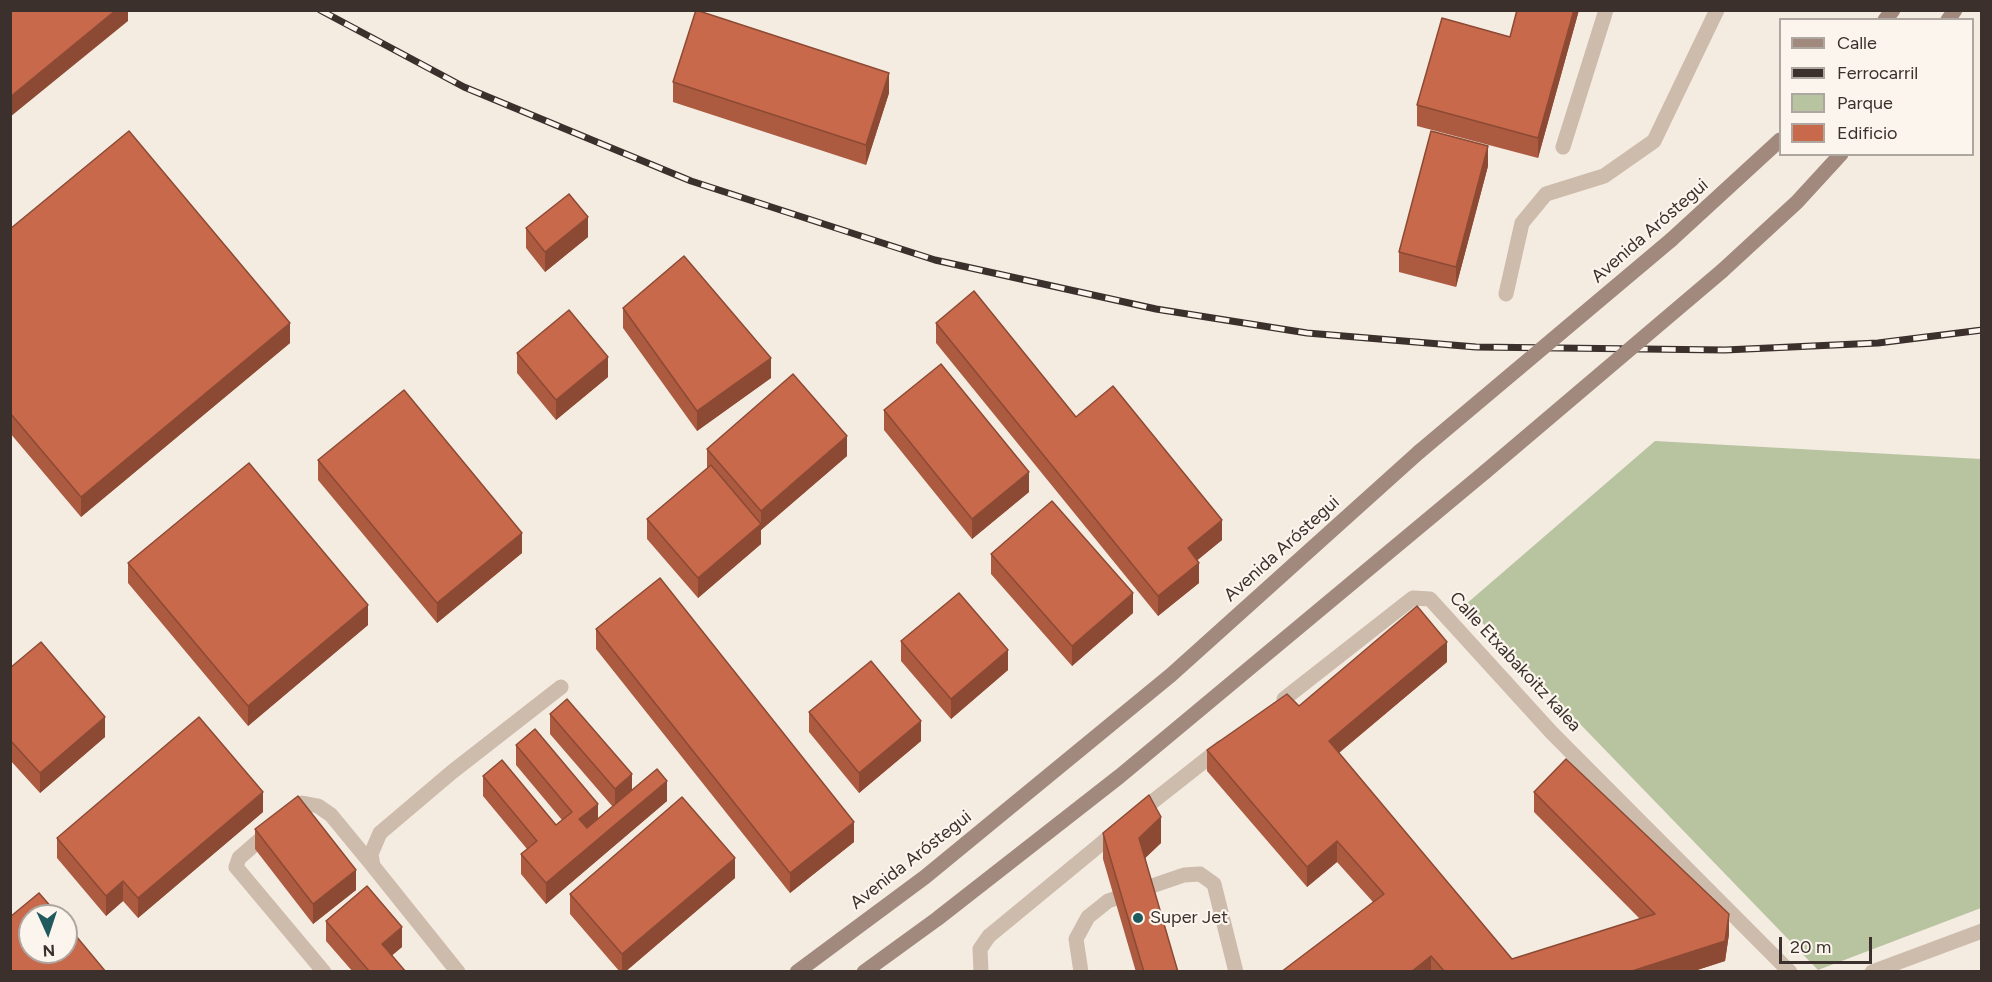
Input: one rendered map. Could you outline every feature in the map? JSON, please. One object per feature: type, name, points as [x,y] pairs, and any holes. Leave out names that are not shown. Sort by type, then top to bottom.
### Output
[{"type":"main road","name":"Avenida Aróstegui","points":[[797,972],[925,877],[1171,675],[1419,452],[1671,240],[1779,141]]},
{"type":"main road","points":[[864,972],[937,919],[1120,776],[1485,472],[1722,271],[1797,202],[1839,156]]},
{"type":"street","points":[[1563,147],[1606,10]]},
{"type":"street","points":[[1506,294],[1522,223],[1546,194],[1604,177],[1654,141],[1717,10]]},
{"type":"street","name":"Calle Etxabakoitz kalea","points":[[1279,703],[1413,598],[1430,599],[1552,733],[1790,972]]},
{"type":"street","points":[[373,866],[371,854],[380,833],[452,772],[561,687]]},
{"type":"street","points":[[980,968],[980,949],[988,936],[1085,855],[1239,735]]},
{"type":"street","points":[[324,972],[236,867],[239,858],[302,803],[318,806],[331,815],[458,972]]},
{"type":"street","points":[[1081,972],[1076,939],[1088,917],[1108,901],[1184,875],[1200,874],[1214,884],[1236,972]]},
{"type":"street","points":[[1872,972],[1982,931]]},
{"type":"green space","points":[[1655,441],[1981,459],[1981,908],[1818,970],[1465,605]]},
{"type":"building","points":[[10,10],[116,10],[10,97]]},
{"type":"building","points":[[696,10],[889,73],[866,145],[673,82]]},
{"type":"building","points":[[1517,10],[1574,10],[1538,138],[1417,105],[1442,18],[1510,37]]},
{"type":"building","points":[[129,131],[290,323],[81,497],[10,413],[10,229]]},
{"type":"building","points":[[1431,131],[1488,146],[1456,267],[1399,252]]},
{"type":"building","points":[[569,194],[588,217],[545,252],[526,228]]},
{"type":"building","points":[[684,256],[771,358],[697,411],[623,308]]},
{"type":"building","points":[[974,291],[1076,417],[1113,386],[1222,520],[1188,548],[1199,563],[1158,596],[936,323]]},
{"type":"building","points":[[569,310],[608,357],[556,400],[517,353]]},
{"type":"building","points":[[941,364],[1029,472],[972,519],[884,410]]},
{"type":"building","points":[[793,374],[847,436],[761,511],[707,449]]},
{"type":"building","points":[[404,390],[522,533],[437,603],[318,460]]},
{"type":"building","points":[[249,463],[368,605],[248,706],[128,563]]},
{"type":"building","points":[[711,465],[761,524],[698,578],[647,519]]},
{"type":"building","points":[[1052,501],[1133,593],[1072,646],[991,554]]},
{"type":"building","points":[[660,578],[854,822],[790,873],[596,629]]},
{"type":"building","points":[[959,593],[1008,650],[951,699],[901,641]]},
{"type":"building","points":[[1417,606],[1447,642],[1329,741],[1512,959],[1655,914],[1534,792],[1566,759],[1729,914],[1725,941],[1629,972],[1445,972],[1431,956],[1411,972],[1281,972],[1384,894],[1337,841],[1307,867],[1207,750],[1287,694],[1299,706]]},
{"type":"building","points":[[41,642],[105,717],[40,773],[10,740],[10,668]]},
{"type":"building","points":[[871,661],[921,721],[859,773],[809,712]]},
{"type":"building","points":[[567,699],[632,774],[615,789],[550,714]]},
{"type":"building","points":[[199,717],[263,792],[138,898],[123,881],[106,896],[57,838]]},
{"type":"building","points":[[535,729],[598,804],[579,819],[587,828],[657,769],[667,781],[546,883],[521,854],[537,841],[483,776],[502,760],[556,825],[572,812],[516,745]]},
{"type":"building","name":"Super Jet","points":[[1149,795],[1161,817],[1139,838],[1178,972],[1144,972],[1103,833]]},
{"type":"building","points":[[298,796],[356,870],[313,904],[255,829]]},
{"type":"building","points":[[682,797],[735,858],[622,954],[570,894]]},
{"type":"building","points":[[367,886],[402,927],[382,944],[406,972],[370,972],[326,921]]},
{"type":"building","points":[[39,893],[49,904],[26,904]]},
{"type":"building","points":[[18,910],[18,964],[78,964],[78,938],[106,972],[10,972],[10,917]]},
{"type":"railway","points":[[320,10],[464,87],[691,181],[935,260],[1156,309],[1307,333],[1476,347],[1725,350],[1878,343],[1982,330]]},
{"type":"place","name":"Super Jet","points":[[1138,918]]}]
